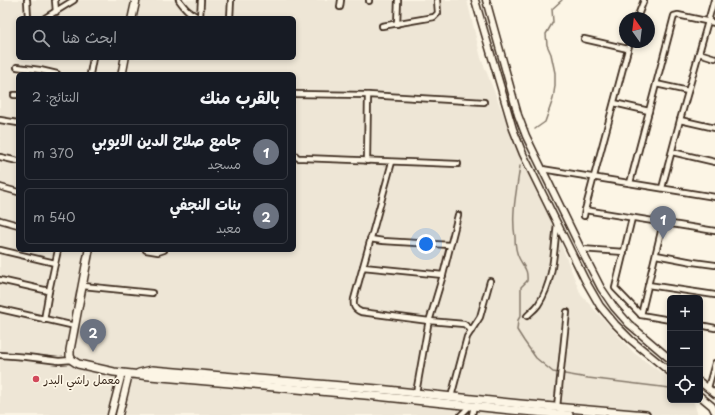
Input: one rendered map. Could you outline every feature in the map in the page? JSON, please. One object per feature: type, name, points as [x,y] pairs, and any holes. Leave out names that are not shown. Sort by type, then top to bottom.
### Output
[{"type":"main road","points":[[132,16],[136,0]]},
{"type":"main road","points":[[122,72],[125,60]]},
{"type":"main road","points":[[89,252],[70,350],[72,360],[78,364],[128,374],[569,415]]},
{"type":"main road","points":[[128,374],[152,370],[416,393],[451,397],[515,410],[557,407],[646,415]]},
{"type":"street","points":[[27,0],[28,16]]},
{"type":"street","points":[[56,0],[56,12]]},
{"type":"street","points":[[49,16],[74,0]]},
{"type":"street","points":[[179,0],[188,12],[196,16]]},
{"type":"street","points":[[200,16],[201,0]]},
{"type":"street","points":[[230,16],[231,0]]},
{"type":"street","points":[[340,0],[340,7]]},
{"type":"street","points":[[397,24],[398,0]]},
{"type":"street","points":[[382,26],[434,17],[438,13],[437,0]]},
{"type":"street","points":[[475,0],[512,129],[585,280],[596,300],[615,324],[631,340],[667,370]]},
{"type":"street","points":[[486,0],[516,109],[526,136],[581,249],[601,288],[614,307],[629,324],[667,356]]},
{"type":"street","points":[[639,12],[644,0]]},
{"type":"street","points":[[662,188],[714,0]]},
{"type":"street","points":[[630,183],[674,16],[678,15],[715,23]]},
{"type":"street","points":[[584,39],[628,49],[584,216]]},
{"type":"street","points":[[699,54],[715,58]]},
{"type":"street","points":[[90,72],[93,60]]},
{"type":"street","points":[[17,67],[48,72]]},
{"type":"street","points":[[656,84],[688,92]]},
{"type":"street","points":[[296,94],[368,95],[484,102]]},
{"type":"street","points":[[367,161],[368,95]]},
{"type":"street","points":[[614,103],[649,111]]},
{"type":"street","points":[[0,120],[16,123]]},
{"type":"street","points":[[680,120],[715,128]]},
{"type":"street","points":[[672,152],[715,162]]},
{"type":"street","points":[[296,156],[298,158],[458,164]]},
{"type":"street","points":[[0,157],[16,161]]},
{"type":"street","points":[[392,162],[353,304],[356,310],[366,313],[464,324],[471,332]]},
{"type":"street","points":[[542,169],[715,197]]},
{"type":"street","points":[[538,182],[548,180]]},
{"type":"street","points":[[0,187],[16,191]]},
{"type":"street","points":[[585,210],[715,231]]},
{"type":"street","points":[[416,393],[429,321],[443,275],[458,216]]},
{"type":"street","points":[[632,218],[615,288],[641,315],[667,319]]},
{"type":"street","points":[[0,220],[16,224]]},
{"type":"street","points":[[527,316],[538,306],[551,274],[557,222]]},
{"type":"street","points":[[641,315],[663,223]]},
{"type":"street","points":[[370,239],[450,245]]},
{"type":"street","points":[[581,249],[624,252]]},
{"type":"street","points":[[0,250],[55,263]]},
{"type":"street","points":[[44,320],[58,252]]},
{"type":"street","points":[[656,255],[715,265]]},
{"type":"street","points":[[363,267],[443,275]]},
{"type":"street","points":[[0,280],[49,291]]},
{"type":"street","points":[[451,397],[467,337],[480,317],[490,281]]},
{"type":"street","points":[[648,285],[715,295]]},
{"type":"street","points":[[83,286],[152,293]]},
{"type":"street","points":[[0,309],[74,326]]},
{"type":"street","points":[[557,407],[567,312]]},
{"type":"street","points":[[703,326],[715,328]]},
{"type":"street","points":[[0,355],[59,361],[72,360]]},
{"type":"street","points":[[708,388],[715,363]]},
{"type":"street","points":[[111,415],[128,374]]},
{"type":"street","points":[[119,415],[128,374]]},
{"type":"street","points":[[703,384],[715,394]]},
{"type":"street","points":[[703,398],[712,406],[715,414]]},
{"type":"street","points":[[460,415],[472,406]]},
{"type":"street","points":[[472,406],[472,415]]},
{"type":"shaded area","points":[[0,0],[467,0],[481,58],[500,106],[551,219],[581,295],[634,353],[667,377],[667,403],[694,403],[698,415],[0,415]]},
{"type":"waterway","points":[[535,129],[545,122],[553,99],[555,73],[551,54],[547,45],[546,34],[553,22],[552,9],[562,0]]},
{"type":"waterway","points":[[520,166],[515,201],[514,228],[516,251],[526,271],[527,277],[527,281],[521,287],[521,315],[518,320],[517,330],[524,341],[536,358],[553,372],[667,388]]},
{"type":"place","name":"جامع صلاح الدين الايوبي","points":[[663,239]]},
{"type":"place","name":"بنات النجفي","points":[[93,352]]},
{"type":"place","name":"معمل راشي البدر","points":[[36,379]]}]
